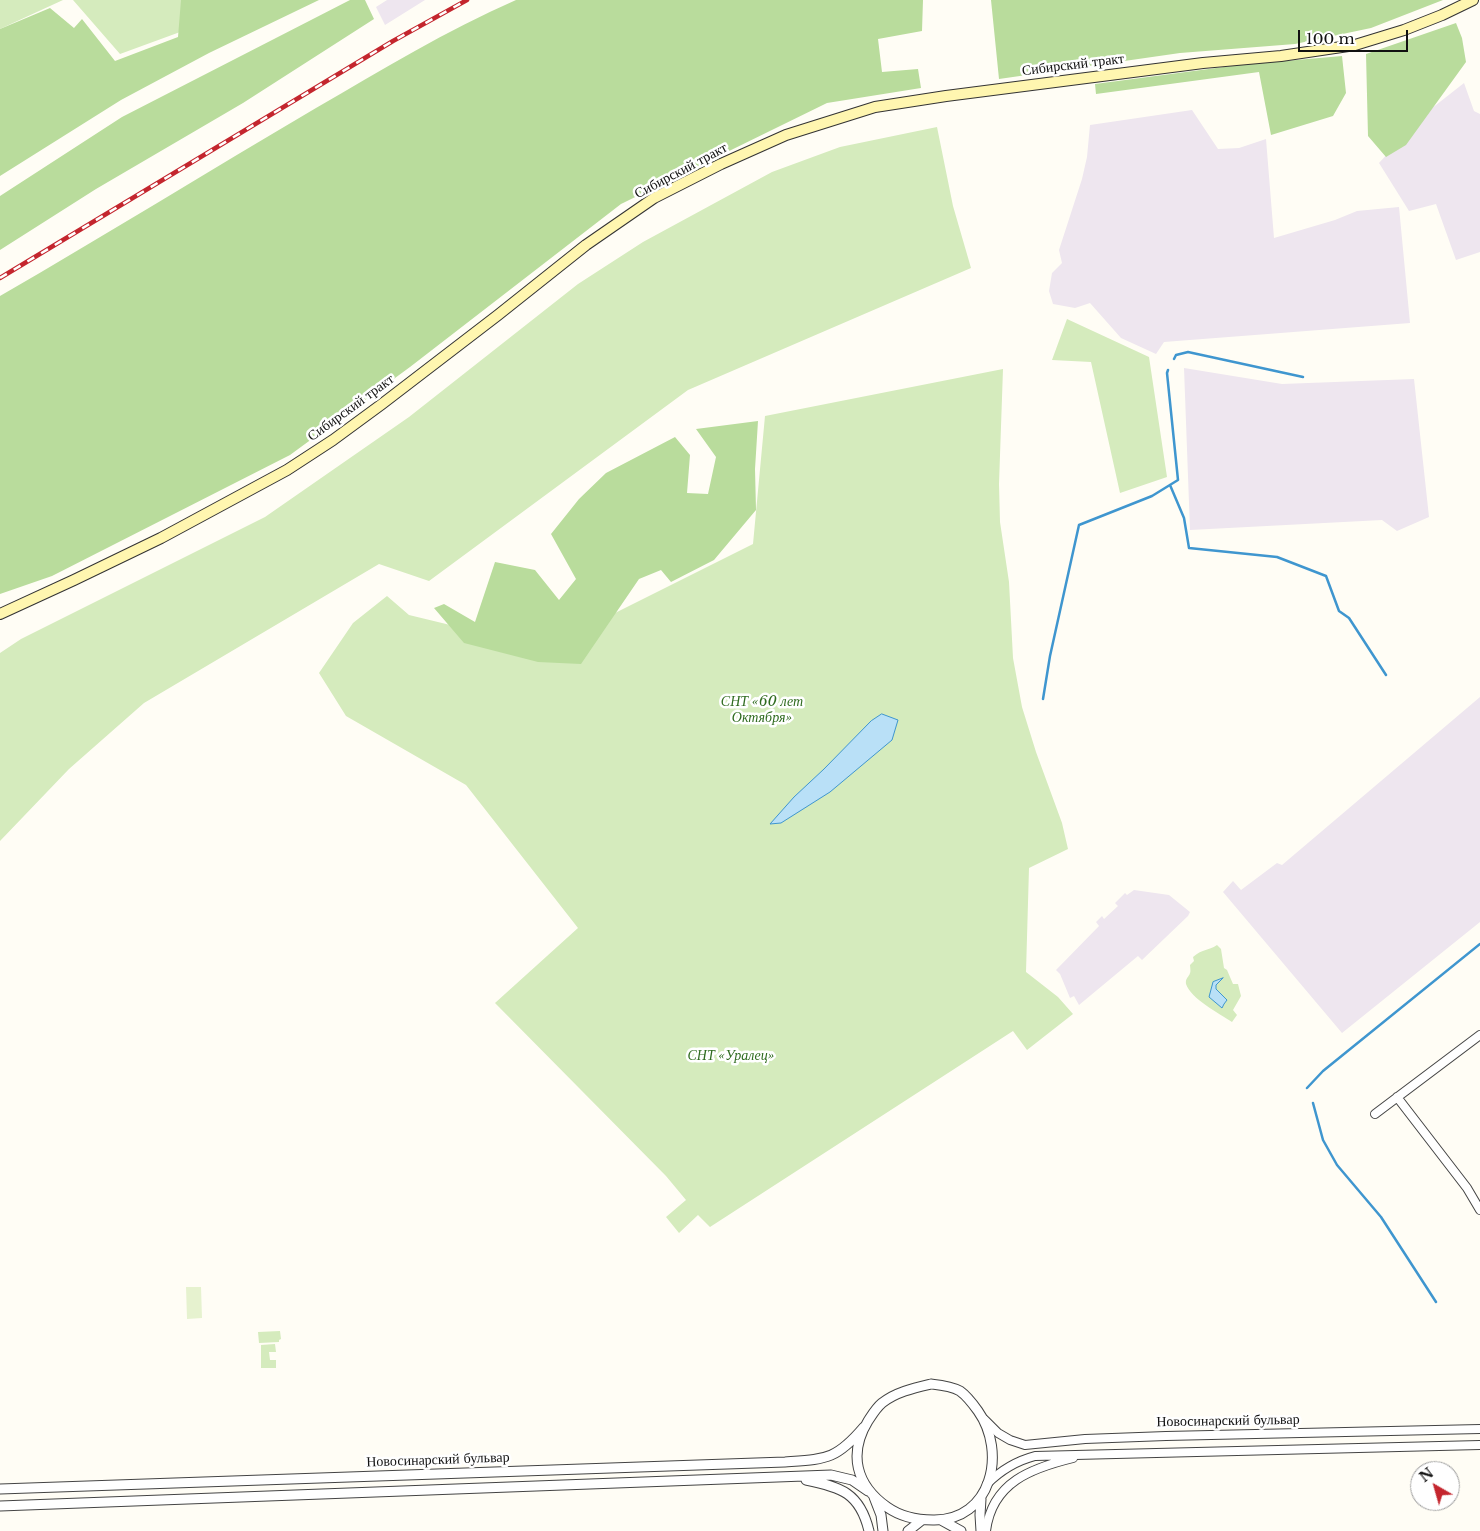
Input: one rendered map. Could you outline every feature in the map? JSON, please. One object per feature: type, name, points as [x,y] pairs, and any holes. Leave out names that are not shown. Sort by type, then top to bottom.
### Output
[{"type":"main road","name":"Сибирский тракт","points":[[0,614],[161,538],[287,470],[333,440],[382,404],[586,245],[654,198],[721,164],[786,135],[875,107],[946,96],[1203,63],[1281,56],[1355,45],[1404,30],[1473,0]]},
{"type":"street","points":[[1375,1114],[1480,1035]]},
{"type":"street","points":[[1397,1097],[1467,1188],[1480,1210]]},
{"type":"street","points":[[0,1506],[836,1475],[852,1480],[871,1494],[894,1512],[902,1516],[922,1520],[941,1520],[966,1512],[978,1502],[987,1484],[993,1455],[993,1446],[985,1420],[972,1402],[960,1391],[942,1385],[931,1384],[906,1389],[882,1403],[864,1427],[856,1453],[859,1472],[871,1494],[881,1514],[882,1531]]},
{"type":"street","name":"Новосинарский бульвар","points":[[985,1420],[998,1433],[1010,1440],[1025,1445],[1166,1436],[1480,1429]]},
{"type":"street","name":"Новосинарский бульвар","points":[[0,1489],[820,1460],[844,1447],[864,1427]]},
{"type":"street","points":[[987,1484],[1001,1471],[1023,1459],[1035,1456],[1480,1445]]},
{"type":"street","points":[[986,1531],[994,1504],[1006,1488],[1020,1476],[1039,1467],[1088,1454]]},
{"type":"street","points":[[794,1477],[825,1483],[847,1493],[862,1510],[869,1531]]},
{"type":"street","points":[[981,1496],[981,1531]]},
{"type":"street","points":[[908,1531],[922,1520]]},
{"type":"street","points":[[941,1520],[961,1531]]},
{"type":"shaded area","points":[[387,0],[425,0],[385,25],[376,7]]},
{"type":"shaded area","points":[[1464,83],[1474,111],[1480,114],[1480,252],[1456,260],[1436,204],[1409,211],[1379,163],[1422,116]]},
{"type":"shaded area","points":[[1192,110],[1218,149],[1239,148],[1266,139],[1274,238],[1335,220],[1357,211],[1399,207],[1410,323],[1164,342],[1156,354],[1121,338],[1090,303],[1075,308],[1053,304],[1049,291],[1052,273],[1062,263],[1059,250],[1082,179],[1087,157],[1090,125]]},
{"type":"shaded area","points":[[1184,368],[1282,384],[1414,379],[1429,517],[1397,531],[1382,520],[1190,530]]},
{"type":"shaded area","points":[[1480,697],[1480,922],[1342,1033],[1223,892],[1233,881],[1241,890],[1277,863],[1282,865]]},
{"type":"shaded area","points":[[1134,890],[1169,895],[1190,912],[1142,960],[1138,956],[1079,1005],[1074,996],[1070,998],[1060,974],[1056,970],[1099,926],[1096,922],[1102,916],[1104,919],[1118,906],[1115,903],[1125,893],[1127,895]]},
{"type":"green space","points":[[0,0],[63,0],[0,29]]},
{"type":"green space","points":[[73,0],[182,0],[191,28],[120,54]]},
{"type":"green space","points":[[181,0],[319,0],[209,53],[121,100],[0,176],[0,29],[50,8],[74,28],[82,19],[115,61],[178,37]]},
{"type":"green space","points":[[350,0],[365,0],[374,19],[243,103],[96,189],[0,250],[0,196],[122,117]]},
{"type":"green space","points":[[516,0],[923,0],[922,31],[878,39],[882,72],[918,69],[921,88],[827,103],[621,204],[410,367],[290,455],[52,576],[0,594],[0,296],[390,65],[465,24]]},
{"type":"green space","points":[[991,0],[1443,0],[1371,28],[1295,44],[1180,53],[999,79]]},
{"type":"green space","points":[[1456,23],[1462,38],[1466,62],[1406,145],[1386,157],[1368,136],[1366,54]]},
{"type":"green space","points":[[1342,56],[1346,93],[1333,116],[1271,135],[1259,72],[1096,94],[1095,84],[1239,65]]},
{"type":"green space","points":[[937,127],[953,206],[971,268],[688,390],[429,581],[379,564],[144,703],[69,769],[0,841],[0,653],[21,639],[265,517],[409,417],[578,284],[643,242],[772,172],[840,147]]},
{"type":"green space","points":[[1067,319],[1149,357],[1167,477],[1120,493],[1091,362],[1052,360]]},
{"type":"green space","points":[[1003,369],[999,484],[1000,522],[1009,582],[1013,658],[1022,707],[1062,823],[1068,849],[1029,868],[1026,972],[1058,997],[1073,1014],[1027,1050],[1013,1031],[710,1227],[698,1215],[679,1233],[666,1217],[686,1200],[666,1176],[495,1003],[578,928],[466,785],[346,716],[319,673],[353,623],[387,596],[409,615],[578,656],[609,616],[753,544],[765,416]]},
{"type":"green space","points":[[758,421],[755,469],[756,510],[714,560],[671,582],[661,570],[639,579],[581,664],[538,662],[464,643],[434,608],[444,604],[475,622],[495,562],[535,570],[559,600],[576,579],[551,534],[579,499],[606,473],[675,437],[690,455],[687,493],[708,494],[716,457],[696,429]]},
{"type":"green space","points":[[1217,945],[1221,949],[1224,968],[1227,970],[1233,984],[1238,984],[1241,996],[1233,1010],[1237,1015],[1232,1022],[1199,1000],[1193,995],[1186,984],[1190,965],[1194,961],[1193,957]]},
{"type":"green space","points":[[186,1287],[201,1287],[202,1318],[187,1319]]},
{"type":"green space","points":[[280,1331],[281,1339],[279,1342],[259,1343],[258,1332]]},
{"type":"green space","points":[[275,1344],[276,1352],[269,1352],[270,1360],[276,1360],[276,1368],[261,1368],[261,1345]]},
{"type":"water","points":[[882,714],[898,720],[892,740],[830,792],[781,823],[770,824],[794,797],[871,721]]},
{"type":"water","points":[[1223,978],[1216,985],[1216,989],[1227,1000],[1222,1008],[1209,997],[1213,982]]},
{"type":"waterway","points":[[1174,359],[1176,355],[1188,352],[1303,377]]},
{"type":"waterway","points":[[1043,699],[1050,656],[1079,525],[1152,496],[1178,480],[1168,370]]},
{"type":"waterway","points":[[1170,485],[1184,518],[1189,548],[1277,557],[1326,576],[1339,611],[1349,618],[1386,675]]},
{"type":"waterway","points":[[1307,1088],[1323,1071],[1480,944]]},
{"type":"waterway","points":[[1313,1103],[1323,1140],[1337,1165],[1381,1217],[1436,1302]]},
{"type":"railway","points":[[0,278],[393,41],[467,0]]},
{"type":"park label","name":"СНТ «60 лет Октября»","points":[[762,710]]},
{"type":"park label","name":"СНТ «Уралец»","points":[[731,1056]]}]
